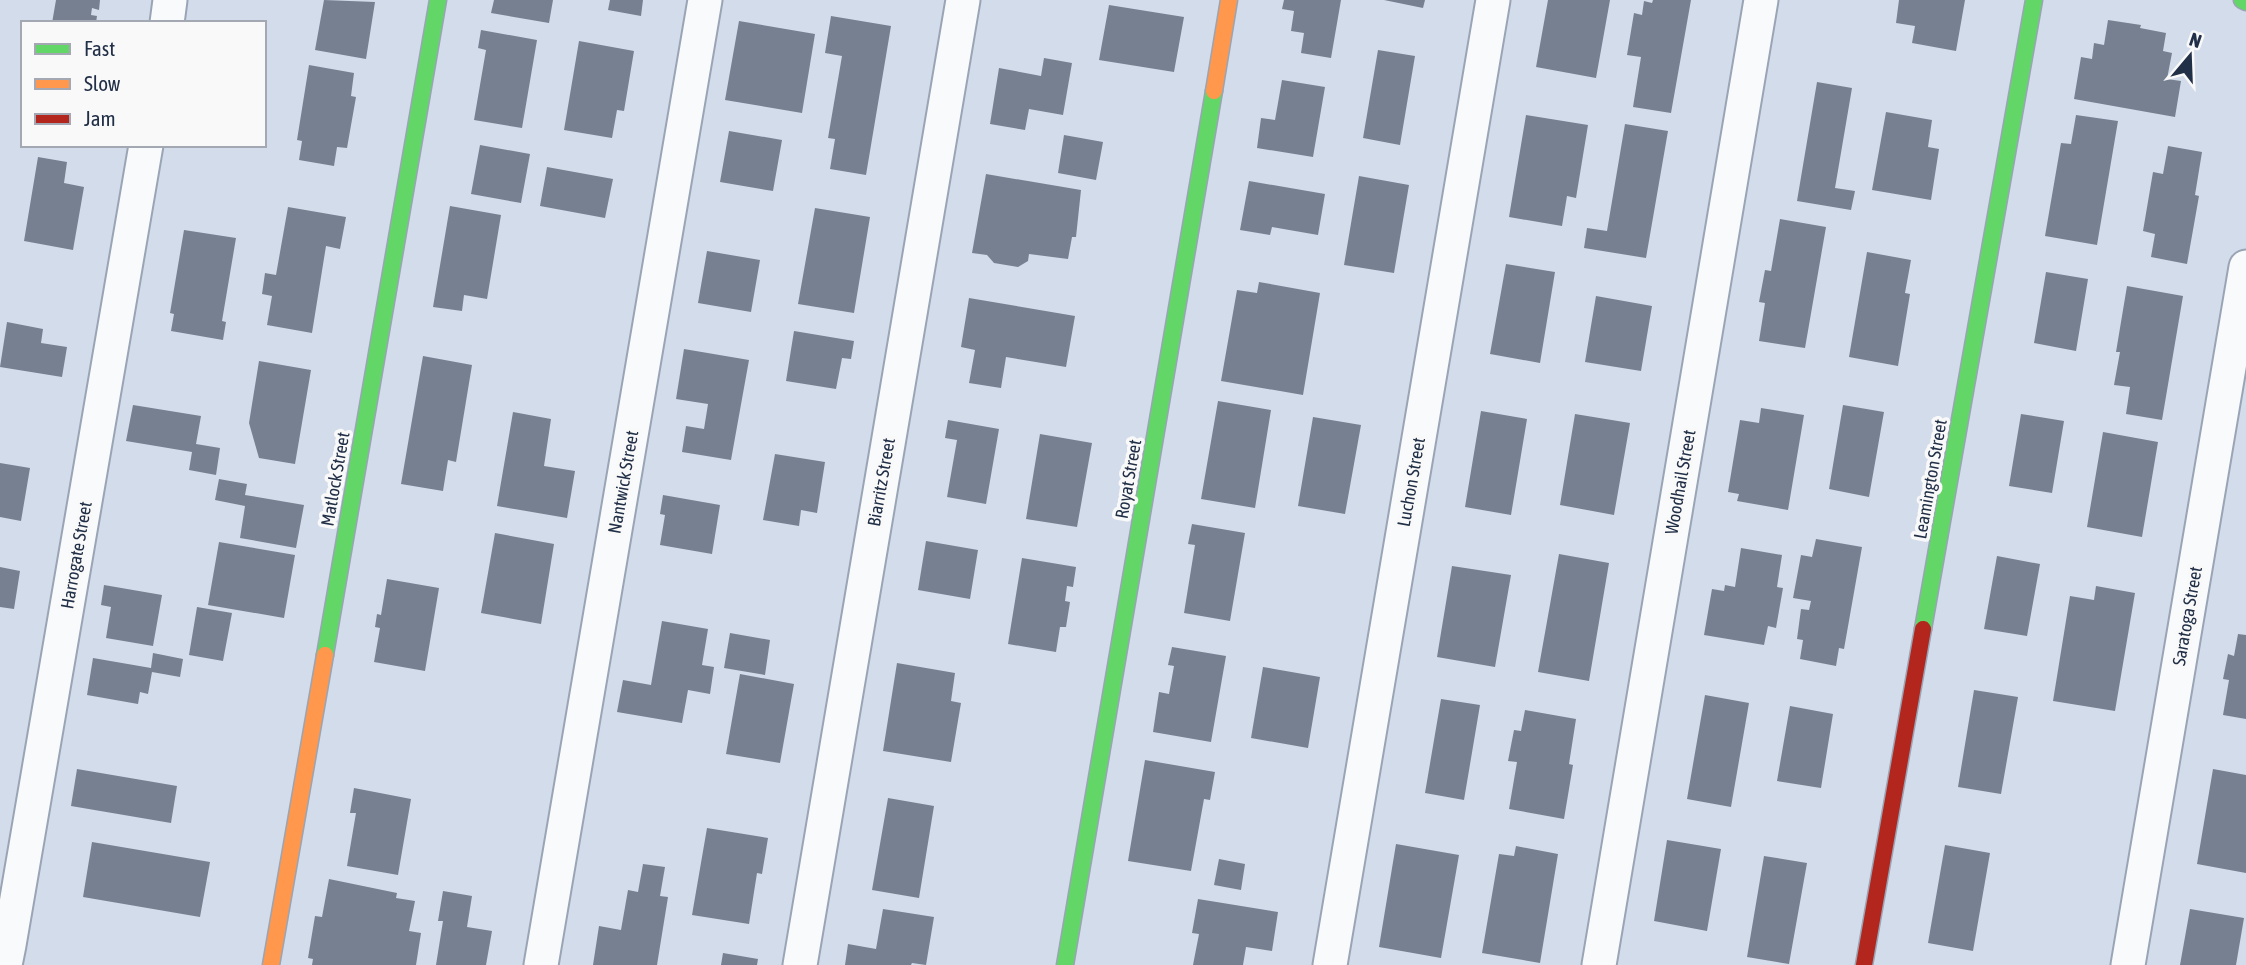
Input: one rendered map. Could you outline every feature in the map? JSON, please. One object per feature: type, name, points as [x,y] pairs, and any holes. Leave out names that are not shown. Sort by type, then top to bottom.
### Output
[{"type":"street","points":[[167,21],[170,0]]},
{"type":"street","name":"Matlock Street","points":[[271,965],[438,0]]},
{"type":"street","name":"Nantwick Street","points":[[541,965],[705,0]]},
{"type":"street","name":"Biarritz Street","points":[[800,965],[963,0]]},
{"type":"street","name":"Royat Street","points":[[1065,965],[1229,0]]},
{"type":"street","name":"Luchon Street","points":[[1330,965],[1493,0]]},
{"type":"street","name":"Woodhail Street","points":[[1599,965],[1761,0]]},
{"type":"street","name":"Leamington Street","points":[[1864,965],[2035,0]]},
{"type":"street","name":"Harrogate Street","points":[[2,965],[146,147]]},
{"type":"street","name":"Saratoga Street","points":[[2128,965],[2246,267]]},
{"type":"building","points":[[56,0],[100,0],[99,10],[92,8],[91,15],[97,16],[96,21],[52,21]]},
{"type":"building","points":[[324,0],[375,2],[366,59],[315,50]]},
{"type":"building","points":[[494,0],[553,0],[549,23],[491,13]]},
{"type":"building","points":[[610,0],[643,0],[641,16],[608,10]]},
{"type":"building","points":[[1284,0],[1341,0],[1331,58],[1301,53],[1304,33],[1291,31],[1294,11],[1282,9]]},
{"type":"building","points":[[1384,0],[1425,0],[1423,8]]},
{"type":"building","points":[[1548,0],[1610,0],[1596,78],[1536,67]]},
{"type":"building","points":[[1653,0],[1691,0],[1671,113],[1633,107],[1641,57],[1627,55],[1634,13],[1642,15],[1644,1],[1652,3]]},
{"type":"building","points":[[1899,0],[1965,0],[1956,51],[1912,43],[1915,26],[1896,23]]},
{"type":"building","points":[[1109,5],[1184,17],[1174,72],[1099,60]]},
{"type":"building","points":[[831,16],[891,26],[866,175],[830,169],[835,139],[828,138],[842,56],[825,53]]},
{"type":"building","points":[[2108,20],[2141,25],[2140,28],[2166,33],[2163,51],[2172,53],[2167,79],[2181,81],[2175,117],[2074,99],[2081,57],[2092,59],[2094,43],[2104,45]]},
{"type":"building","points":[[739,21],[815,34],[802,113],[725,100]]},
{"type":"building","points":[[481,30],[537,40],[522,128],[474,120],[486,50],[478,48]]},
{"type":"building","points":[[579,41],[634,51],[624,111],[617,110],[612,138],[564,130]]},
{"type":"building","points":[[1378,50],[1415,56],[1400,145],[1363,138]]},
{"type":"building","points":[[1044,58],[1072,63],[1063,115],[1029,109],[1025,130],[990,124],[999,68],[1041,76]]},
{"type":"building","points":[[309,65],[354,73],[351,96],[356,97],[347,148],[337,147],[334,166],[299,160],[302,141],[297,140]]},
{"type":"building","points":[[1282,80],[1325,87],[1313,157],[1257,148],[1261,118],[1275,120]]},
{"type":"building","points":[[1817,82],[1852,88],[1835,188],[1855,191],[1851,210],[1797,201]]},
{"type":"building","points":[[1886,112],[1932,120],[1928,147],[1939,149],[1931,200],[1872,190]]},
{"type":"building","points":[[1526,115],[1588,125],[1576,198],[1567,196],[1562,226],[1509,217]]},
{"type":"building","points":[[2076,115],[2118,121],[2097,245],[2045,236],[2061,143],[2071,144]]},
{"type":"building","points":[[1625,124],[1668,131],[1646,258],[1584,248],[1587,228],[1607,231]]},
{"type":"building","points":[[729,131],[782,140],[773,191],[720,182]]},
{"type":"building","points":[[1064,135],[1103,142],[1096,180],[1058,173]]},
{"type":"building","points":[[480,145],[530,154],[521,203],[471,194]]},
{"type":"building","points":[[2168,146],[2202,152],[2195,195],[2199,196],[2187,264],[2151,257],[2155,234],[2143,231],[2153,172],[2163,174]]},
{"type":"building","points":[[38,157],[67,162],[64,183],[84,187],[73,250],[24,241]]},
{"type":"building","points":[[547,167],[613,179],[605,218],[540,206]]},
{"type":"building","points":[[986,174],[1081,190],[1076,237],[1072,237],[1068,259],[1029,254],[1028,261],[1018,267],[994,263],[987,255],[972,253]]},
{"type":"building","points":[[1359,176],[1409,185],[1394,273],[1344,265]]},
{"type":"building","points":[[1249,181],[1325,194],[1318,235],[1272,227],[1270,235],[1240,230]]},
{"type":"building","points":[[450,206],[501,215],[487,299],[464,295],[462,311],[433,307]]},
{"type":"building","points":[[288,207],[346,217],[340,249],[326,246],[312,333],[267,325],[272,296],[262,294],[265,273],[276,275]]},
{"type":"building","points":[[815,208],[870,217],[854,313],[798,304]]},
{"type":"building","points":[[1780,219],[1826,227],[1805,348],[1759,341],[1765,303],[1759,302],[1765,270],[1771,271]]},
{"type":"building","points":[[184,230],[236,238],[222,321],[226,322],[223,340],[171,331],[174,314],[170,313]]},
{"type":"building","points":[[707,251],[760,260],[751,312],[698,303]]},
{"type":"building","points":[[1867,252],[1911,260],[1905,293],[1910,294],[1898,366],[1849,357]]},
{"type":"building","points":[[1506,264],[1555,272],[1540,363],[1490,354]]},
{"type":"building","points":[[2046,272],[2088,279],[2076,351],[2034,343]]},
{"type":"building","points":[[1259,282],[1320,293],[1303,395],[1221,381],[1237,290],[1257,293]]},
{"type":"building","points":[[2127,286],[2183,296],[2162,420],[2126,414],[2130,387],[2114,385],[2120,352],[2116,352]]},
{"type":"building","points":[[1596,296],[1652,306],[1641,371],[1585,362]]},
{"type":"building","points":[[969,298],[1075,316],[1066,367],[1006,357],[1001,388],[969,383],[975,350],[961,347]]},
{"type":"building","points":[[7,322],[43,329],[41,343],[67,347],[62,377],[0,367]]},
{"type":"building","points":[[794,331],[854,341],[851,359],[842,358],[836,389],[786,381]]},
{"type":"building","points":[[684,349],[749,360],[731,460],[682,452],[686,426],[704,429],[708,404],[676,399]]},
{"type":"building","points":[[423,356],[472,365],[456,462],[448,460],[443,491],[401,484]]},
{"type":"building","points":[[259,361],[311,370],[295,464],[259,458],[249,423]]},
{"type":"building","points":[[1218,401],[1271,410],[1255,508],[1201,499]]},
{"type":"building","points":[[133,405],[201,416],[196,444],[220,448],[216,475],[189,470],[192,452],[126,441]]},
{"type":"building","points":[[1843,405],[1884,412],[1869,497],[1829,489]]},
{"type":"building","points":[[1761,408],[1804,415],[1788,510],[1737,501],[1739,494],[1728,492],[1740,420],[1759,423]]},
{"type":"building","points":[[1481,411],[1527,419],[1511,515],[1465,507]]},
{"type":"building","points":[[513,412],[551,419],[544,466],[575,471],[567,518],[497,506]]},
{"type":"building","points":[[1575,414],[1630,423],[1614,515],[1560,505]]},
{"type":"building","points":[[2021,414],[2064,421],[2052,493],[2009,486]]},
{"type":"building","points":[[1313,417],[1361,425],[1345,514],[1298,506]]},
{"type":"building","points":[[948,420],[999,429],[986,504],[947,497],[957,440],[945,438]]},
{"type":"building","points":[[2103,432],[2158,442],[2142,537],[2087,527]]},
{"type":"building","points":[[1040,434],[1092,443],[1077,527],[1026,519]]},
{"type":"building","points":[[775,454],[825,462],[817,513],[801,510],[799,526],[763,520]]},
{"type":"building","points":[[0,463],[30,468],[21,521],[0,517]]},
{"type":"building","points":[[219,479],[247,484],[245,495],[304,505],[296,548],[240,538],[245,506],[215,500]]},
{"type":"building","points":[[663,495],[720,505],[712,554],[660,545],[665,515],[660,514]]},
{"type":"building","points":[[1192,524],[1245,533],[1230,621],[1184,613],[1195,545],[1188,544]]},
{"type":"building","points":[[495,533],[554,544],[541,624],[481,613]]},
{"type":"building","points":[[1816,539],[1862,547],[1844,649],[1839,648],[1836,666],[1800,659],[1803,640],[1797,639],[1801,609],[1809,610],[1811,601],[1793,598],[1801,555],[1812,557]]},
{"type":"building","points":[[926,541],[978,550],[970,599],[918,590]]},
{"type":"building","points":[[219,542],[295,555],[284,618],[208,605]]},
{"type":"building","points":[[1741,548],[1782,555],[1777,587],[1783,588],[1776,628],[1768,626],[1764,645],[1704,635],[1712,589],[1724,591],[1725,585],[1735,587]]},
{"type":"building","points":[[1559,554],[1609,563],[1589,681],[1538,672]]},
{"type":"building","points":[[1997,556],[2040,564],[2027,636],[1984,629]]},
{"type":"building","points":[[1022,558],[1076,567],[1073,587],[1067,586],[1065,601],[1070,602],[1066,627],[1060,627],[1056,652],[1008,644]]},
{"type":"building","points":[[1452,566],[1511,575],[1495,667],[1437,657]]},
{"type":"building","points":[[0,567],[20,571],[14,609],[0,607]]},
{"type":"building","points":[[387,579],[439,588],[425,671],[374,662],[380,628],[375,627],[377,614],[381,615]]},
{"type":"building","points":[[104,585],[162,595],[153,646],[106,638],[111,607],[101,605]]},
{"type":"building","points":[[2096,586],[2135,593],[2115,711],[2053,701],[2070,596],[2094,600]]},
{"type":"building","points":[[197,607],[232,613],[223,661],[189,655]]},
{"type":"building","points":[[662,621],[708,629],[702,665],[714,667],[710,694],[688,690],[682,723],[617,712],[623,680],[651,685]]},
{"type":"building","points":[[730,633],[770,640],[765,675],[724,668]]},
{"type":"building","points":[[2238,634],[2246,635],[2246,719],[2223,715],[2229,680],[2223,679],[2228,654],[2234,656]]},
{"type":"building","points":[[1172,647],[1226,656],[1211,742],[1153,732],[1159,692],[1169,694],[1174,666],[1168,665]]},
{"type":"building","points":[[153,653],[183,659],[180,677],[152,672],[148,694],[140,692],[138,704],[87,695],[93,658],[151,668]]},
{"type":"building","points":[[897,663],[955,673],[951,701],[961,703],[951,762],[883,751]]},
{"type":"building","points":[[1263,667],[1320,677],[1308,748],[1251,738]]},
{"type":"building","points":[[740,674],[794,684],[780,763],[726,754]]},
{"type":"building","points":[[1974,690],[2018,697],[2001,794],[1958,787]]},
{"type":"building","points":[[1705,695],[1749,703],[1731,807],[1687,799]]},
{"type":"building","points":[[1441,699],[1480,705],[1464,800],[1425,793]]},
{"type":"building","points":[[1790,706],[1833,714],[1821,788],[1777,781]]},
{"type":"building","points":[[1525,710],[1576,719],[1569,764],[1573,765],[1564,819],[1509,809],[1517,762],[1508,761],[1514,730],[1521,731]]},
{"type":"building","points":[[1145,760],[1215,772],[1210,800],[1204,799],[1191,871],[1128,861]]},
{"type":"building","points":[[77,769],[177,786],[171,823],[71,806]]},
{"type":"building","points":[[2213,769],[2246,775],[2246,873],[2197,864]]},
{"type":"building","points":[[354,788],[411,799],[398,875],[347,866],[356,813],[350,813]]},
{"type":"building","points":[[888,798],[934,806],[919,898],[872,890]]},
{"type":"building","points":[[707,828],[768,838],[762,874],[757,873],[749,924],[692,915]]},
{"type":"building","points":[[1667,840],[1721,849],[1707,931],[1654,921]]},
{"type":"building","points":[[92,842],[210,862],[200,917],[83,897]]},
{"type":"building","points":[[1396,844],[1459,855],[1441,958],[1379,947]]},
{"type":"building","points":[[1945,845],[1990,853],[1973,951],[1928,943]]},
{"type":"building","points":[[1516,846],[1558,854],[1540,963],[1482,953],[1499,854],[1514,856]]},
{"type":"building","points":[[1764,856],[1807,863],[1789,964],[1747,957]]},
{"type":"building","points":[[1219,859],[1245,864],[1241,890],[1214,885]]},
{"type":"building","points":[[643,864],[665,867],[660,896],[668,897],[657,965],[593,965],[599,926],[621,930],[628,890],[638,892]]},
{"type":"building","points":[[329,879],[397,893],[396,898],[415,901],[409,931],[421,933],[416,965],[312,965],[313,959],[308,958],[315,916],[322,917]]},
{"type":"building","points":[[443,891],[472,896],[467,927],[492,931],[486,965],[436,965],[443,921],[438,921]]},
{"type":"building","points":[[1198,899],[1278,912],[1272,951],[1246,947],[1243,965],[1193,965],[1199,934],[1192,933]]},
{"type":"building","points":[[883,909],[934,917],[926,965],[845,965],[848,944],[876,949]]},
{"type":"building","points":[[2190,909],[2244,918],[2236,965],[2180,965]]},
{"type":"building","points":[[723,953],[758,959],[757,965],[721,965]]},
{"type":"traffic: fast","points":[[325,655],[438,0]]},
{"type":"traffic: fast","points":[[1923,629],[2034,0]]},
{"type":"traffic: fast","points":[[2242,0],[2246,2]]},
{"type":"traffic: fast","points":[[1065,965],[1214,91]]},
{"type":"traffic: slow","points":[[1214,91],[1229,0]]},
{"type":"traffic: slow","points":[[271,965],[325,655]]},
{"type":"traffic: jam","points":[[1864,965],[1923,629]]}]
